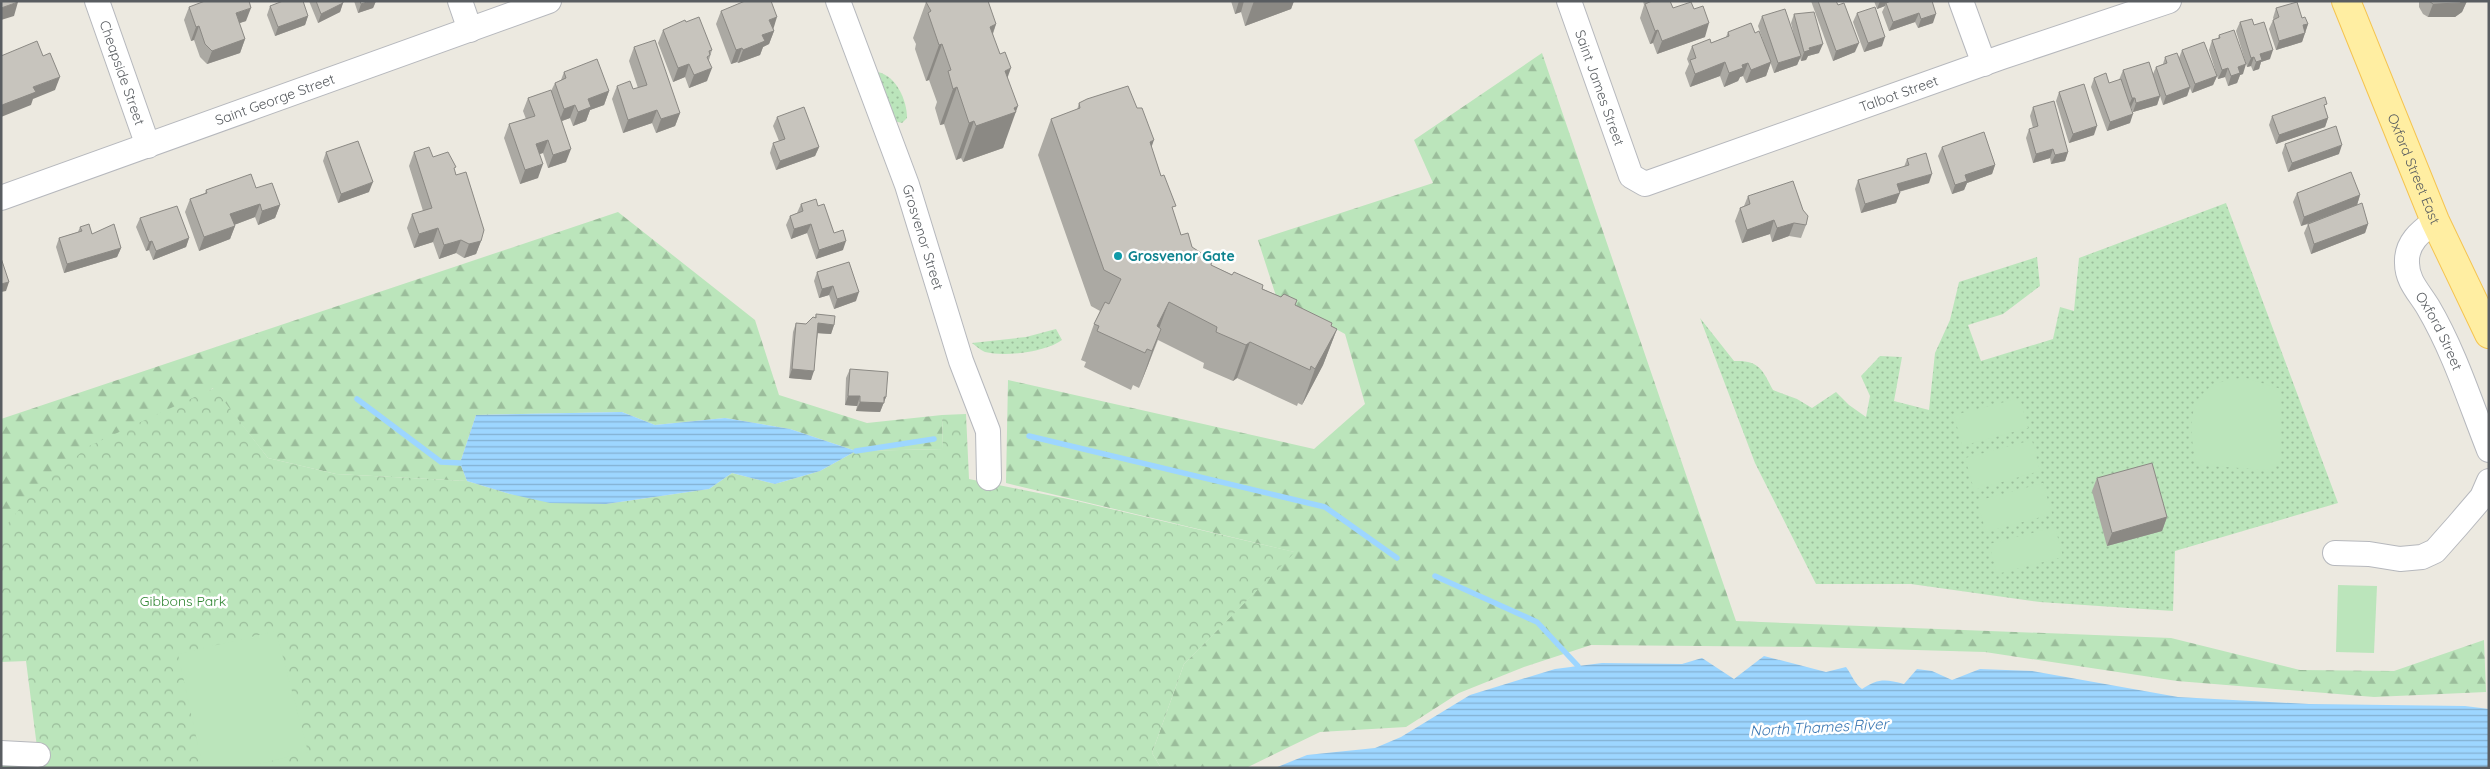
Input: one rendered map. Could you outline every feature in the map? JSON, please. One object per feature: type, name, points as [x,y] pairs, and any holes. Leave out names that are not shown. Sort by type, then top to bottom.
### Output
[{"type":"main road","name":"Oxford Street East","points":[[2346,1],[2435,221],[2489,334]]},
{"type":"street","name":"Cheapside Street","points":[[97,1],[148,146]]},
{"type":"street","points":[[460,1],[470,30]]},
{"type":"street","name":"Saint George Street","points":[[1,198],[549,1]]},
{"type":"street","name":"Grosvenor Street","points":[[838,1],[907,185],[958,353],[988,431],[989,478]]},
{"type":"street","name":"Saint James Street","points":[[1569,1],[1632,176]]},
{"type":"street","points":[[1961,1],[1984,64]]},
{"type":"street","name":"Talbot Street","points":[[1632,176],[1645,184],[2168,1]]},
{"type":"street","name":"Oxford Street","points":[[2435,221],[2419,232],[2410,247],[2406,260],[2407,274],[2446,341],[2489,450]]},
{"type":"street","points":[[2335,554],[2369,554],[2400,560],[2422,557],[2435,551],[2482,496],[2489,481]]},
{"type":"street","points":[[1,753],[38,755]]},
{"type":"green space","points":[[1542,53],[1736,621],[2171,638],[2300,670],[2394,671],[2484,640],[2486,692],[2374,697],[2177,681],[1985,652],[1812,647],[1591,645],[1524,667],[1459,693],[1406,727],[1320,732],[1246,768],[1161,768],[1152,753],[1184,664],[1294,552],[1006,483],[1008,380],[1314,449],[1365,404],[1345,334],[1276,296],[1258,240],[1433,183],[1414,140]]},
{"type":"green space","points":[[878,72],[890,78],[903,97],[907,118],[902,123],[894,121]]},
{"type":"green space","points":[[2226,203],[2338,503],[2175,551],[2173,611],[2040,602],[1911,584],[1816,584],[1755,463],[1700,318],[1734,361],[1749,362],[1759,367],[1773,390],[1797,399],[1812,408],[1836,392],[1849,405],[1866,417],[1870,396],[1861,376],[1880,356],[1902,357],[1894,401],[1929,410],[1935,353],[1950,320],[1959,282],[2037,257],[2040,286],[2003,314],[1968,325],[1981,361],[2053,339],[2060,307],[2074,311],[2079,258]]},
{"type":"green space","points":[[618,212],[755,320],[779,395],[867,423],[942,415],[943,449],[856,451],[790,429],[725,418],[655,425],[622,412],[476,415],[460,463],[467,481],[336,474],[268,458],[213,388],[1,532],[1,419]]},
{"type":"green space","points":[[1056,329],[1062,340],[1046,348],[1014,354],[985,352],[972,343],[1026,337]]},
{"type":"green space","points":[[2246,378],[2281,389],[2280,459],[2268,470],[2197,465],[2193,448],[2192,417],[2202,394],[2213,386],[2227,380]]},
{"type":"green space","name":"Gibbons Park","points":[[214,388],[268,458],[336,474],[467,481],[510,494],[606,504],[709,489],[732,473],[775,484],[820,471],[856,451],[943,449],[942,415],[966,414],[969,479],[1068,499],[1295,552],[1184,664],[1152,753],[1161,768],[1,768],[1,765],[38,755],[26,661],[1,662],[1,532],[32,493],[89,446]]},
{"type":"green space","points":[[2020,398],[2028,428],[1962,446],[1954,415]]},
{"type":"green space","points":[[2032,440],[2040,471],[1974,490],[1965,458]]},
{"type":"green space","points":[[2043,483],[2052,514],[1986,532],[1977,501]]},
{"type":"green space","points":[[2055,527],[2063,557],[1997,574],[1989,544]]},
{"type":"green space","points":[[2338,585],[2377,586],[2374,653],[2336,652]]},
{"type":"green space","points":[[276,631],[308,752],[243,768],[203,768],[178,654]]},
{"type":"water","points":[[622,412],[655,425],[725,418],[790,429],[856,451],[820,471],[775,484],[732,473],[709,489],[606,504],[550,503],[510,494],[467,481],[460,463],[476,415]]},
{"type":"water","name":"North Thames River","points":[[1764,656],[1826,672],[1846,667],[1855,682],[1862,689],[1882,680],[1904,684],[1917,669],[1932,671],[1952,680],[1980,669],[2032,671],[2178,697],[2309,704],[2465,706],[2489,709],[2489,768],[1275,768],[1307,755],[1375,748],[1401,737],[1470,695],[1555,669],[1602,663],[1682,664],[1702,658],[1734,679]]},
{"type":"building","points":[[1,1],[18,1],[18,2],[1,8]]},
{"type":"building","points":[[205,1],[249,1],[251,8],[236,13],[245,39],[212,51],[205,44],[199,26],[196,27],[189,7]]},
{"type":"building","points":[[283,1],[303,1],[308,16],[278,27],[270,6]]},
{"type":"building","points":[[316,1],[343,1],[343,3],[321,14]]},
{"type":"building","points":[[745,1],[771,1],[777,17],[769,20],[774,31],[762,35],[765,41],[743,50],[742,48],[736,50],[721,11]]},
{"type":"building","points":[[988,1],[996,24],[990,27],[1000,54],[1005,52],[1011,68],[1005,71],[1018,106],[1014,108],[1016,112],[976,126],[974,121],[969,123],[957,87],[953,89],[948,71],[951,70],[942,44],[939,45],[928,13],[931,11],[926,2]]},
{"type":"building","points":[[1652,1],[1670,1],[1673,8],[1691,2],[1694,9],[1703,6],[1709,23],[1662,41],[1658,30],[1655,31],[1645,4]]},
{"type":"building","points":[[1818,1],[1836,1],[1838,5],[1844,3],[1859,43],[1836,51]]},
{"type":"building","points":[[1891,1],[1932,1],[1936,14],[1921,19],[1919,13],[1893,22],[1886,3]]},
{"type":"building","points":[[2429,1],[2463,1],[2460,3],[2433,4]]},
{"type":"building","points":[[2297,2],[2302,18],[2305,17],[2308,24],[2303,25],[2305,33],[2279,41],[2273,20],[2279,17],[2276,8]]},
{"type":"building","points":[[1875,7],[1885,37],[1868,43],[1857,13]]},
{"type":"building","points":[[1785,9],[1801,56],[1778,63],[1762,16]]},
{"type":"building","points":[[1814,12],[1823,44],[1809,48],[1810,50],[1804,52],[1794,14]]},
{"type":"building","points":[[699,17],[712,50],[709,51],[710,55],[707,57],[712,68],[694,75],[689,64],[678,68],[663,30],[685,20],[686,22]]},
{"type":"building","points":[[2252,19],[2254,25],[2264,22],[2273,50],[2260,54],[2262,60],[2256,62],[2254,57],[2251,58],[2240,22]]},
{"type":"building","points":[[1751,23],[1755,33],[1759,31],[1771,62],[1751,70],[1748,63],[1742,65],[1743,68],[1729,73],[1725,62],[1695,74],[1690,60],[1696,58],[1692,46],[1710,39],[1711,43],[1729,36],[1728,32]]},
{"type":"building","points":[[2234,30],[2246,64],[2238,67],[2240,73],[2231,76],[2228,68],[2222,70],[2212,40],[2220,38],[2219,35]]},
{"type":"building","points":[[655,40],[680,113],[661,119],[657,110],[628,120],[617,86],[630,81],[633,89],[647,85],[634,47]]},
{"type":"building","points":[[37,41],[43,56],[50,53],[60,77],[33,87],[36,92],[2,105],[1,56]]},
{"type":"building","points":[[2204,42],[2217,76],[2195,84],[2182,50]]},
{"type":"building","points":[[2177,53],[2190,87],[2166,96],[2156,67],[2167,63],[2165,57]]},
{"type":"building","points":[[597,59],[609,91],[588,99],[591,107],[578,112],[575,105],[564,109],[555,83],[566,78],[564,72]]},
{"type":"building","points":[[2149,62],[2160,96],[2136,103],[2135,98],[2132,98],[2123,70]]},
{"type":"building","points":[[2106,73],[2109,83],[2121,79],[2133,114],[2110,122],[2094,78]]},
{"type":"building","points":[[2084,84],[2097,126],[2073,134],[2059,92]]},
{"type":"building","points":[[1128,86],[1137,108],[1142,108],[1154,140],[1150,142],[1161,176],[1164,175],[1176,206],[1172,207],[1181,235],[1188,233],[1192,247],[1212,260],[1211,265],[1232,275],[1234,272],[1263,285],[1262,289],[1281,297],[1284,294],[1297,300],[1295,305],[1332,323],[1331,326],[1337,329],[1315,369],[1311,366],[1310,370],[1250,342],[1246,345],[1216,332],[1217,327],[1169,302],[1157,326],[1161,329],[1152,351],[1147,349],[1145,353],[1097,331],[1099,326],[1094,324],[1105,302],[1109,304],[1121,279],[1104,270],[1051,119],[1080,108],[1079,103],[1087,99]]},
{"type":"building","points":[[551,90],[571,149],[553,155],[548,140],[536,144],[543,164],[525,170],[509,124],[535,116],[528,98]]},
{"type":"building","points":[[2325,97],[2327,104],[2324,105],[2328,118],[2279,135],[2272,116]]},
{"type":"building","points":[[2054,101],[2068,152],[2055,155],[2053,149],[2036,154],[2029,129],[2038,126],[2033,107]]},
{"type":"building","points":[[804,107],[819,147],[780,161],[773,143],[785,139],[777,117]]},
{"type":"building","points":[[2336,126],[2342,145],[2292,163],[2285,144]]},
{"type":"building","points":[[1984,132],[1995,165],[1965,175],[1967,181],[1955,185],[1942,147]]},
{"type":"building","points":[[358,141],[373,182],[341,194],[326,152]]},
{"type":"building","points":[[429,147],[433,157],[448,152],[456,167],[454,168],[456,175],[466,172],[484,230],[481,241],[469,244],[461,240],[444,245],[438,228],[419,234],[412,214],[432,208],[414,152]]},
{"type":"building","points":[[1926,153],[1932,174],[1897,184],[1900,193],[1865,204],[1858,180],[1909,165],[1907,159]]},
{"type":"building","points":[[2351,172],[2360,195],[2304,217],[2297,193]]},
{"type":"building","points":[[251,174],[256,188],[272,183],[280,205],[262,211],[260,204],[230,214],[235,226],[204,237],[190,199],[207,193],[206,190]]},
{"type":"building","points":[[1793,181],[1803,210],[1808,216],[1806,225],[1794,223],[1777,228],[1774,220],[1747,230],[1740,208],[1750,204],[1748,196]]},
{"type":"building","points":[[816,199],[818,206],[824,204],[834,233],[843,230],[846,241],[819,250],[811,224],[794,229],[790,216],[803,211],[801,204]]},
{"type":"building","points":[[2362,203],[2368,224],[2314,244],[2308,224]]},
{"type":"building","points":[[177,206],[189,238],[156,251],[152,241],[149,242],[140,218]]},
{"type":"building","points":[[89,224],[92,234],[114,224],[121,248],[67,264],[59,238],[82,231],[80,227]]},
{"type":"building","points":[[1,258],[9,282],[1,284]]},
{"type":"building","points":[[849,262],[859,292],[837,299],[833,286],[822,289],[817,272]]},
{"type":"building","points":[[816,314],[835,316],[834,325],[818,323],[814,371],[792,369],[796,323],[806,324],[813,317],[816,318]]},
{"type":"building","points":[[850,369],[888,372],[884,403],[860,402],[860,396],[848,396]]},
{"type":"building","points":[[2152,463],[2167,517],[2112,533],[2097,478]]},
{"type":"waterway","points":[[357,399],[441,462],[460,463]]},
{"type":"waterway","points":[[1029,436],[1325,507],[1397,558]]},
{"type":"waterway","points":[[856,451],[934,439]]},
{"type":"waterway","points":[[1435,576],[1537,622],[1578,666]]},
{"type":"place","name":"Grosvenor Gate","points":[[1118,256]]}]
